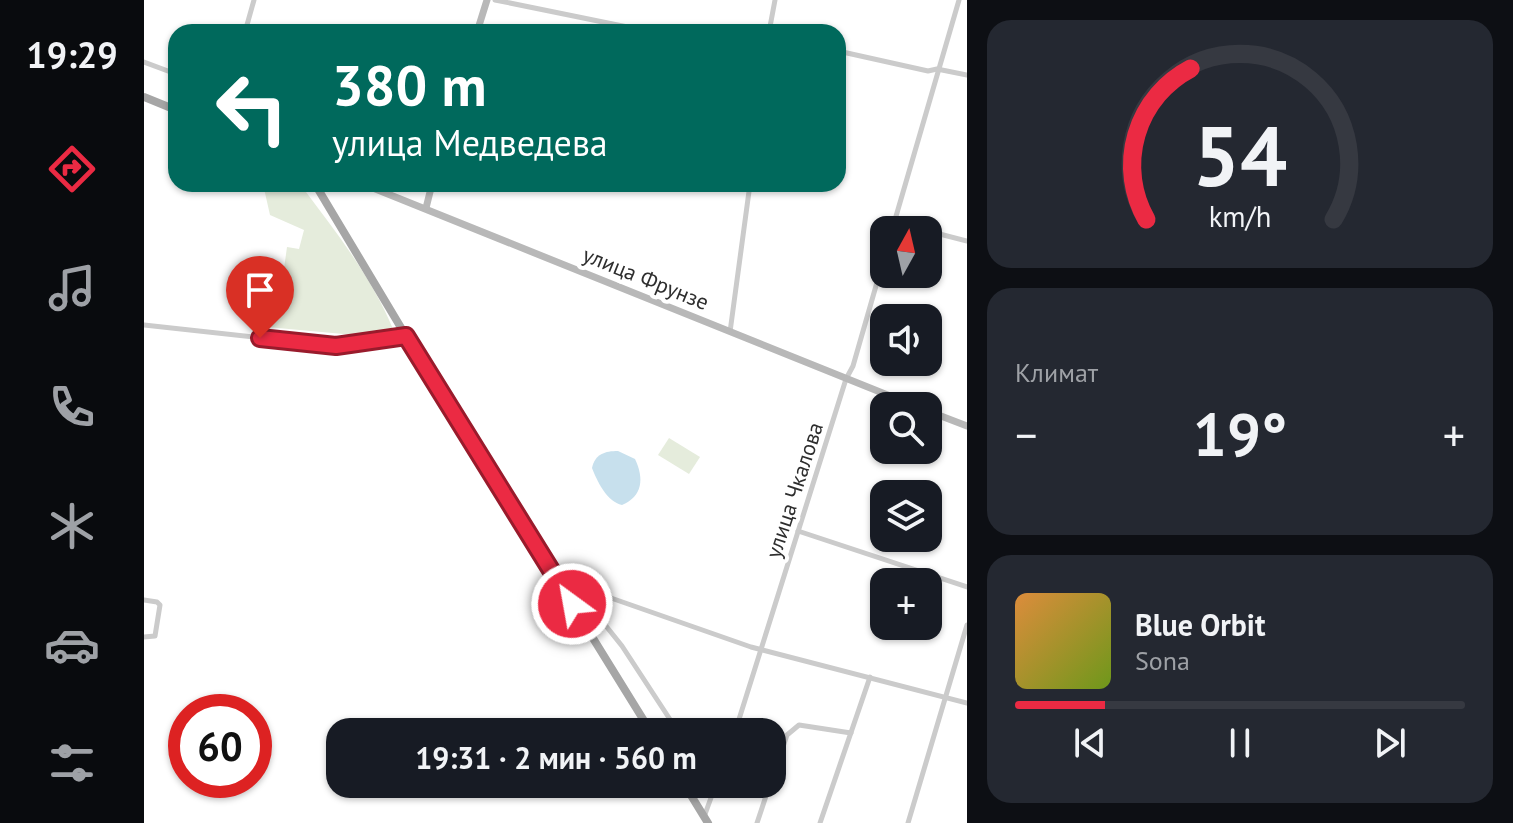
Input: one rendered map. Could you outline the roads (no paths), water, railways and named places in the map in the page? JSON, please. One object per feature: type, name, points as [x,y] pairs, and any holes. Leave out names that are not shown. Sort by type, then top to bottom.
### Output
[{"type":"main road","points":[[480,24],[487,0]]},
{"type":"main road","points":[[144,97],[168,107]]},
{"type":"main road","points":[[321,192],[406,336],[642,718]]},
{"type":"main road","name":"улица Фрунзе","points":[[384,192],[879,392]]},
{"type":"main road","points":[[426,208],[430,192]]},
{"type":"main road","points":[[942,416],[967,426]]},
{"type":"main road","points":[[693,798],[706,820]]},
{"type":"street","points":[[247,24],[254,0]]},
{"type":"street","points":[[495,0],[613,24]]},
{"type":"street","points":[[770,24],[775,0]]},
{"type":"street","points":[[896,216],[959,0]]},
{"type":"street","points":[[846,53],[928,71],[937,69],[967,75]]},
{"type":"street","points":[[144,62],[168,71]]},
{"type":"street","points":[[730,332],[749,192]]},
{"type":"street","points":[[942,235],[967,241]]},
{"type":"street","name":"улица Чкалова","points":[[739,718],[875,288]]},
{"type":"street","points":[[144,325],[336,346],[406,336]]},
{"type":"street","points":[[798,531],[967,587]]},
{"type":"street","points":[[669,718],[622,646],[586,601],[587,596],[593,593],[611,598],[759,649],[967,703]]},
{"type":"street","points":[[144,600],[159,603],[154,638],[144,637]]},
{"type":"street","points":[[908,823],[967,625]]},
{"type":"street","points":[[820,823],[870,677]]},
{"type":"street","points":[[786,738],[799,725],[851,733]]},
{"type":"street","points":[[706,820],[712,798]]},
{"type":"street","points":[[757,823],[766,798]]},
{"type":"water","points":[[618,451],[635,459],[640,473],[638,492],[622,505],[607,495],[592,468],[601,454]]}]
